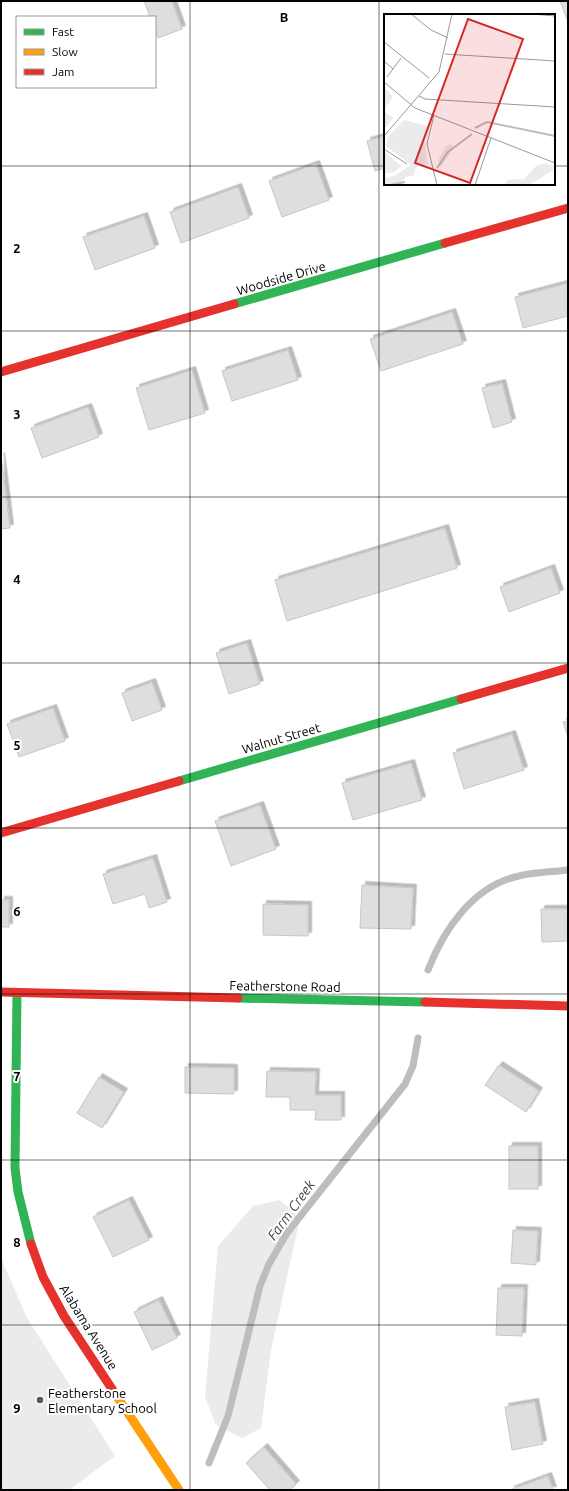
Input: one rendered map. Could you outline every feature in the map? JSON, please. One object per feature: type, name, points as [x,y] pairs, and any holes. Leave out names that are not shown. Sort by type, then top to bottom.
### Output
[{"type":"street","name":"Woodside Drive","points":[[1,372],[568,208]]},
{"type":"street","name":"Walnut Street","points":[[1,833],[568,668]]},
{"type":"street","name":"Featherstone Road","points":[[1,992],[568,1006]]},
{"type":"street","name":"Alabama Avenue","points":[[17,993],[15,1168],[18,1192],[28,1235],[44,1277],[64,1316],[179,1490]]},
{"type":"shaded area","points":[[280,1200],[300,1218],[271,1350],[261,1428],[242,1438],[216,1425],[205,1397],[218,1246],[253,1206]]},
{"type":"shaded area","name":"Featherstone Elementary School","points":[[1,1258],[27,1318],[115,1456],[69,1490],[1,1490]]},
{"type":"building","points":[[144,1],[172,1],[182,29],[158,38],[156,33],[156,16],[150,16]]},
{"type":"building","points":[[560,1],[568,1],[568,22]]},
{"type":"building","points":[[384,136],[384,168],[375,171],[367,141]]},
{"type":"building","points":[[316,164],[329,200],[282,217],[269,181]]},
{"type":"building","points":[[238,187],[249,218],[181,243],[170,212]]},
{"type":"building","points":[[144,216],[155,248],[95,270],[83,237]]},
{"type":"building","points":[[568,283],[568,316],[523,328],[515,297]]},
{"type":"building","points":[[452,312],[463,344],[381,371],[370,339]]},
{"type":"building","points":[[288,350],[298,380],[232,401],[222,371]]},
{"type":"building","points":[[192,370],[205,413],[149,430],[136,388]]},
{"type":"building","points":[[502,383],[512,422],[493,428],[482,388]]},
{"type":"building","points":[[88,407],[99,437],[42,458],[31,428]]},
{"type":"building","points":[[1,456],[10,528],[1,529]]},
{"type":"building","points":[[445,528],[457,568],[287,621],[275,580]]},
{"type":"building","points":[[551,568],[560,593],[509,612],[500,587]]},
{"type":"building","points":[[247,643],[260,684],[229,694],[216,653]]},
{"type":"building","points":[[152,682],[162,710],[132,721],[122,693]]},
{"type":"building","points":[[53,708],[65,741],[19,757],[7,724]]},
{"type":"building","points":[[568,721],[568,737],[563,722]]},
{"type":"building","points":[[512,734],[524,770],[464,789],[453,753]]},
{"type":"building","points":[[411,763],[422,800],[353,820],[342,783]]},
{"type":"building","points":[[260,805],[276,849],[231,866],[215,821]]},
{"type":"building","points":[[153,858],[167,902],[149,908],[145,894],[113,904],[103,874]]},
{"type":"building","points":[[362,885],[413,888],[411,929],[360,928]]},
{"type":"building","points":[[1,900],[9,900],[9,927],[1,927]]},
{"type":"building","points":[[263,904],[308,905],[308,936],[263,935]]},
{"type":"building","points":[[541,909],[568,909],[568,941],[542,942]]},
{"type":"building","points":[[499,1065],[539,1091],[526,1112],[485,1085]]},
{"type":"building","points":[[185,1067],[234,1068],[234,1094],[185,1093]]},
{"type":"building","points":[[267,1071],[316,1072],[315,1095],[341,1095],[341,1120],[315,1120],[316,1110],[290,1110],[290,1097],[266,1097]]},
{"type":"building","points":[[99,1077],[124,1092],[102,1128],[77,1113]]},
{"type":"building","points":[[509,1146],[538,1146],[538,1189],[509,1189]]},
{"type":"building","points":[[129,1200],[149,1240],[113,1257],[93,1217]]},
{"type":"building","points":[[513,1230],[538,1231],[536,1265],[511,1263]]},
{"type":"building","points":[[498,1288],[524,1288],[522,1336],[496,1335]]},
{"type":"building","points":[[159,1300],[177,1338],[152,1350],[134,1312]]},
{"type":"building","points":[[535,1402],[543,1444],[512,1450],[505,1407]]},
{"type":"building","points":[[264,1447],[296,1484],[290,1490],[270,1490],[246,1463]]},
{"type":"building","points":[[548,1476],[553,1490],[510,1490]]},
{"type":"waterway","name":"Farm Creek","points":[[428,970],[443,939],[452,925],[463,911],[488,889],[503,881],[519,876],[568,870]]},
{"type":"waterway","name":"Farm Creek","points":[[209,1463],[228,1416],[260,1286],[269,1264],[287,1233],[405,1084],[413,1066],[418,1038]]},
{"type":"traffic: fast","points":[[234,304],[445,243]]},
{"type":"traffic: fast","points":[[179,781],[461,699]]},
{"type":"traffic: fast","points":[[17,993],[15,1168],[18,1192],[31,1244]]},
{"type":"traffic: fast","points":[[238,998],[425,1002]]},
{"type":"traffic: slow","points":[[112,1389],[179,1490]]},
{"type":"traffic: jam","points":[[445,243],[568,208]]},
{"type":"traffic: jam","points":[[1,372],[234,304]]},
{"type":"traffic: jam","points":[[461,699],[568,668]]},
{"type":"traffic: jam","points":[[1,833],[179,781]]},
{"type":"traffic: jam","points":[[1,992],[238,998]]},
{"type":"traffic: jam","points":[[425,1002],[568,1006]]},
{"type":"traffic: jam","points":[[31,1244],[43,1277],[64,1316],[112,1389]]},
{"type":"place","name":"Featherstone Elementary School","points":[[40,1400]]}]
